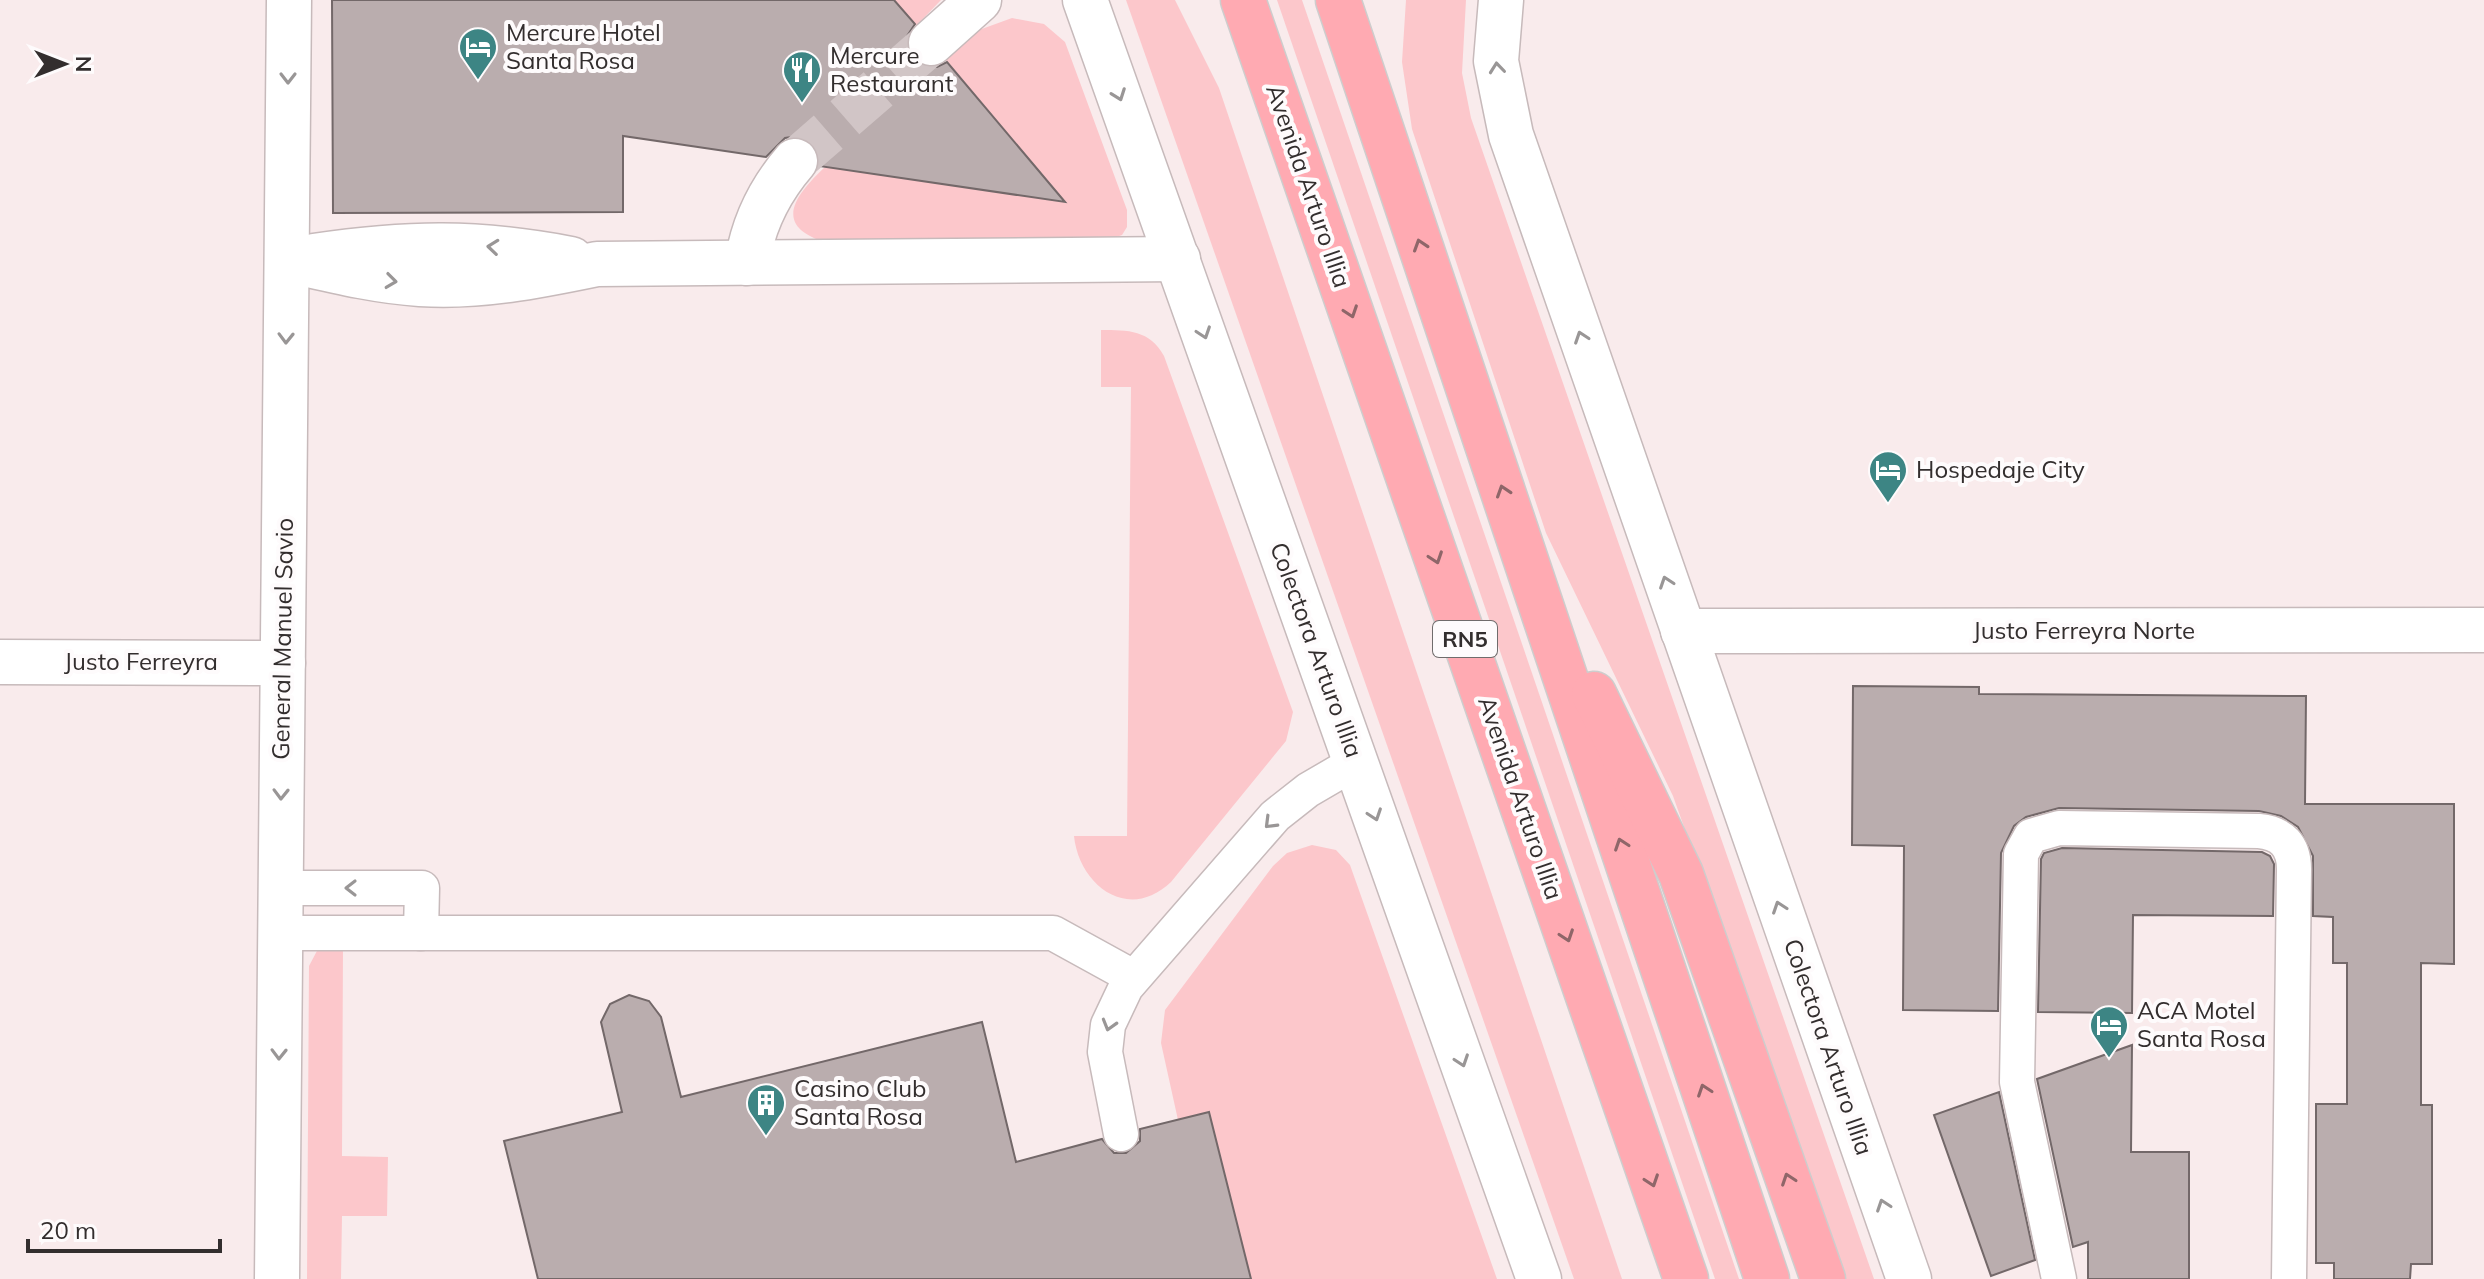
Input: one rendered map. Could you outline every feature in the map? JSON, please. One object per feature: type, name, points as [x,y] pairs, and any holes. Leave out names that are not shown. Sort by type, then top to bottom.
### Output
[{"type":"highway","points":[[1212,0],[1317,212]]},
{"type":"highway","name":"Avenida Arturo Illia","points":[[1243,0],[1686,1279]]},
{"type":"highway","points":[[1338,0],[1767,1279]]},
{"type":"highway","points":[[1369,0],[1367,25],[1371,70],[1391,159]]},
{"type":"highway","points":[[1521,548],[1671,847],[1823,1279]]},
{"type":"street","name":"General Manuel Savio","points":[[277,1279],[289,0]]},
{"type":"street","points":[[931,43],[979,0]]},
{"type":"street","name":"Colectora Arturo Illia","points":[[1501,0],[1496,61],[1511,135],[1909,1279]]},
{"type":"street","name":"Colectora Arturo Illia","points":[[1089,11],[1539,1279]]},
{"type":"street","points":[[747,263],[756,223],[774,189],[795,161]]},
{"type":"street","points":[[287,260],[395,245],[449,243],[527,251],[597,264],[1178,259]]},
{"type":"street","name":"Justo Ferreyra Norte","points":[[1683,631],[2484,630]]},
{"type":"street","name":"Justo Ferreyra","points":[[0,662],[283,663]]},
{"type":"lane","points":[[1121,1134],[1106,1065],[1106,1038],[1118,999],[1133,977],[1275,816],[1308,790],[1356,762]]},
{"type":"lane","points":[[2059,1279],[2019,1101],[2016,1064],[2021,854],[2031,836],[2059,828],[2269,832],[2277,834],[2291,848],[2294,869],[2289,1279]]},
{"type":"lane","points":[[280,888],[422,888],[421,933]]},
{"type":"lane","points":[[280,933],[1053,933],[1133,977]]},
{"type":"shaded area","points":[[894,0],[941,0],[916,26]]},
{"type":"shaded area","points":[[1126,0],[1175,0],[1219,88],[1622,1279],[1574,1279]]},
{"type":"shaded area","points":[[1277,0],[1302,0],[1739,1279],[1715,1279]]},
{"type":"shaded area","points":[[1406,0],[1466,0],[1462,73],[1471,118],[1874,1279],[1846,1279],[1844,1276],[1673,796],[1546,533],[1412,129],[1402,62]]},
{"type":"shaded area","points":[[1012,18],[1044,24],[1065,42],[1127,210],[1127,227],[1122,235],[1108,240],[819,240],[804,233],[793,215],[795,205],[807,185],[825,167],[1064,201],[944,58],[979,30]]},
{"type":"shaded area","points":[[1101,330],[1129,331],[1145,336],[1164,356],[1293,712],[1286,741],[1171,882],[1155,894],[1138,899],[1108,893],[1096,883],[1085,870],[1074,836],[1127,836],[1131,387],[1101,387]]},
{"type":"shaded area","points":[[1312,845],[1336,850],[1350,865],[1497,1279],[1251,1279],[1209,1112],[1178,1120],[1161,1043],[1165,1010],[1273,866],[1287,853]]},
{"type":"shaded area","points":[[343,946],[342,1156],[388,1157],[387,1216],[342,1216],[341,1279],[307,1279],[309,966],[318,949]]},
{"type":"building","points":[[332,0],[894,0],[915,24],[907,36],[906,47],[912,59],[924,67],[937,67],[947,62],[1065,202],[819,166],[819,153],[811,142],[798,136],[785,138],[766,157],[623,136],[623,212],[333,213]]},
{"type":"building","points":[[1853,686],[1979,687],[1979,694],[2306,696],[2305,804],[2454,804],[2454,964],[2421,963],[2421,1105],[2432,1105],[2432,1264],[2411,1264],[2410,1279],[2334,1279],[2334,1263],[2316,1263],[2316,1104],[2347,1104],[2347,963],[2333,963],[2333,917],[2313,916],[2313,856],[2298,827],[2281,816],[2259,811],[2059,808],[2026,817],[2014,826],[2001,853],[1998,1011],[1903,1010],[1904,846],[1852,845]]},
{"type":"building","points":[[2062,848],[2262,852],[2270,856],[2274,864],[2273,916],[2133,915],[2132,1013],[2038,1012],[2041,859],[2044,853]]},
{"type":"building","name":"Casino Club Santa Rosa","points":[[629,995],[649,1001],[661,1017],[681,1097],[982,1022],[1016,1162],[1102,1139],[1114,1153],[1126,1153],[1140,1141],[1140,1129],[1209,1112],[1251,1279],[538,1279],[504,1141],[622,1112],[601,1022],[610,1004]]},
{"type":"building","points":[[2132,1045],[2131,1152],[2189,1152],[2189,1279],[2088,1279],[2088,1242],[2073,1247],[2037,1079]]},
{"type":"building","points":[[1999,1092],[2035,1260],[1991,1276],[1934,1115]]},
{"type":"tunnel","points":[[795,161],[931,43]]},
{"type":"place","name":"Mercure Hotel Santa Rosa","points":[[478,81]]},
{"type":"place","name":"Mercure Restaurant","points":[[802,104]]},
{"type":"place","name":"Hospedaje City","points":[[1888,504]]},
{"type":"place","name":"ACA Motel Santa Rosa","points":[[2109,1059]]},
{"type":"place","name":"Casino Club Santa Rosa","points":[[766,1137]]}]
